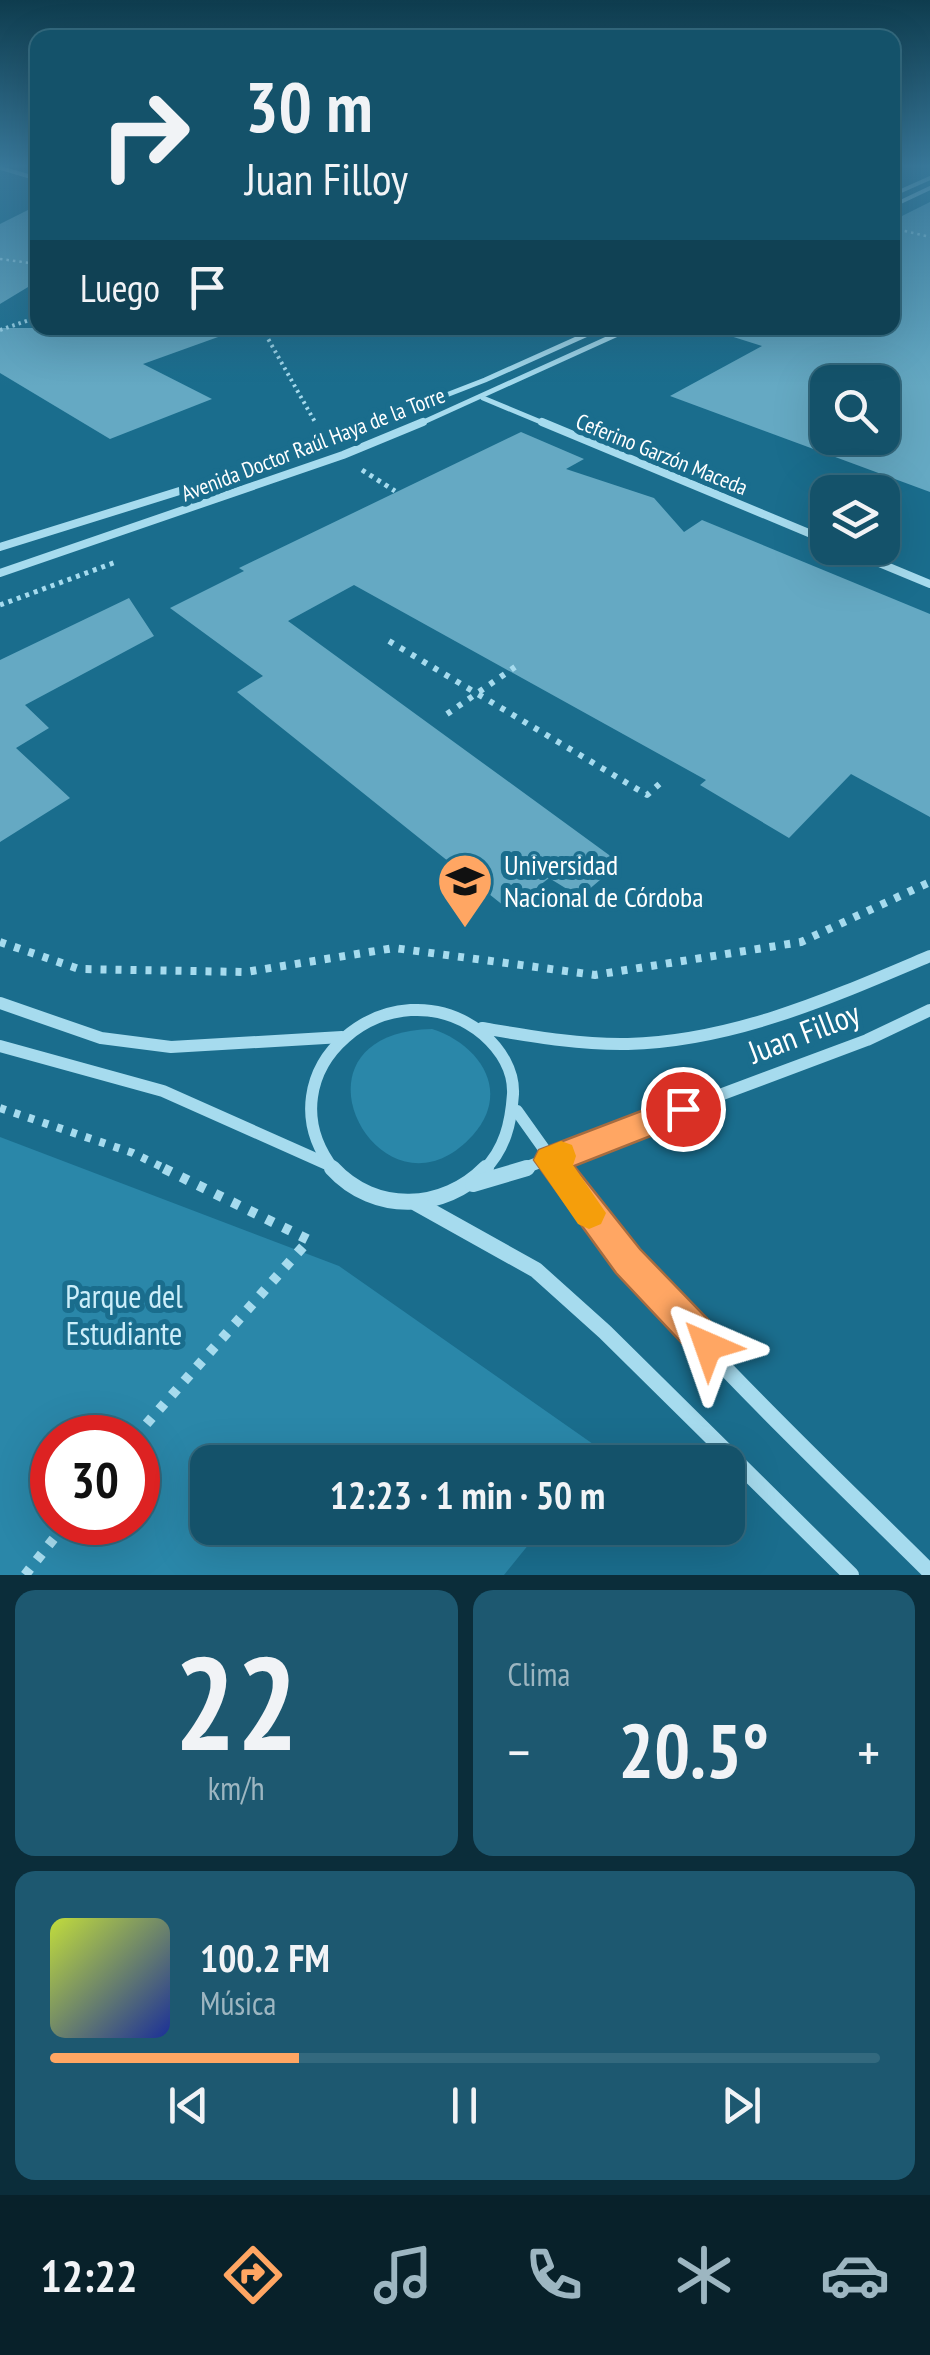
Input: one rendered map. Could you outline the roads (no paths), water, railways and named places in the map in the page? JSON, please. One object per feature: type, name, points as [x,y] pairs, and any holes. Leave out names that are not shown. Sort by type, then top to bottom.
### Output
[{"type":"street","name":"Avenida Doctor Raúl Haya de la Torre","points":[[0,547],[282,459],[452,393],[584,335]]},
{"type":"street","name":"Avenida Doctor Raúl Haya de la Torre","points":[[0,573],[234,496],[482,398],[616,335]]},
{"type":"street","name":"Ceferino Garzón Maceda","points":[[482,398],[810,534]]},
{"type":"street","points":[[884,565],[930,584]]},
{"type":"street","name":"Juan Filloy","points":[[482,1028],[558,1040],[630,1044],[701,1036],[805,1008],[930,956]]},
{"type":"street","points":[[0,1003],[102,1038],[171,1047],[342,1037]]},
{"type":"street","points":[[411,1007],[436,1008],[482,1028],[510,1064],[517,1087],[517,1111],[503,1152],[471,1184],[445,1197],[416,1203],[391,1202],[346,1182],[330,1166],[316,1140],[310,1113],[314,1084],[324,1058],[342,1037],[362,1022],[411,1007]]},
{"type":"street","name":"Juan Filloy","points":[[471,1184],[550,1160],[867,1040],[930,1010]]},
{"type":"street","points":[[0,1046],[164,1092],[330,1166]]},
{"type":"street","points":[[517,1111],[628,1261],[930,1572]]},
{"type":"street","points":[[416,1203],[536,1270],[618,1345],[850,1575]]},
{"type":"place","name":"Universidad Nacional de Córdoba","points":[[465,930]]},
{"type":"park label","name":"Parque del Estudiante","points":[[124,1316]]}]
